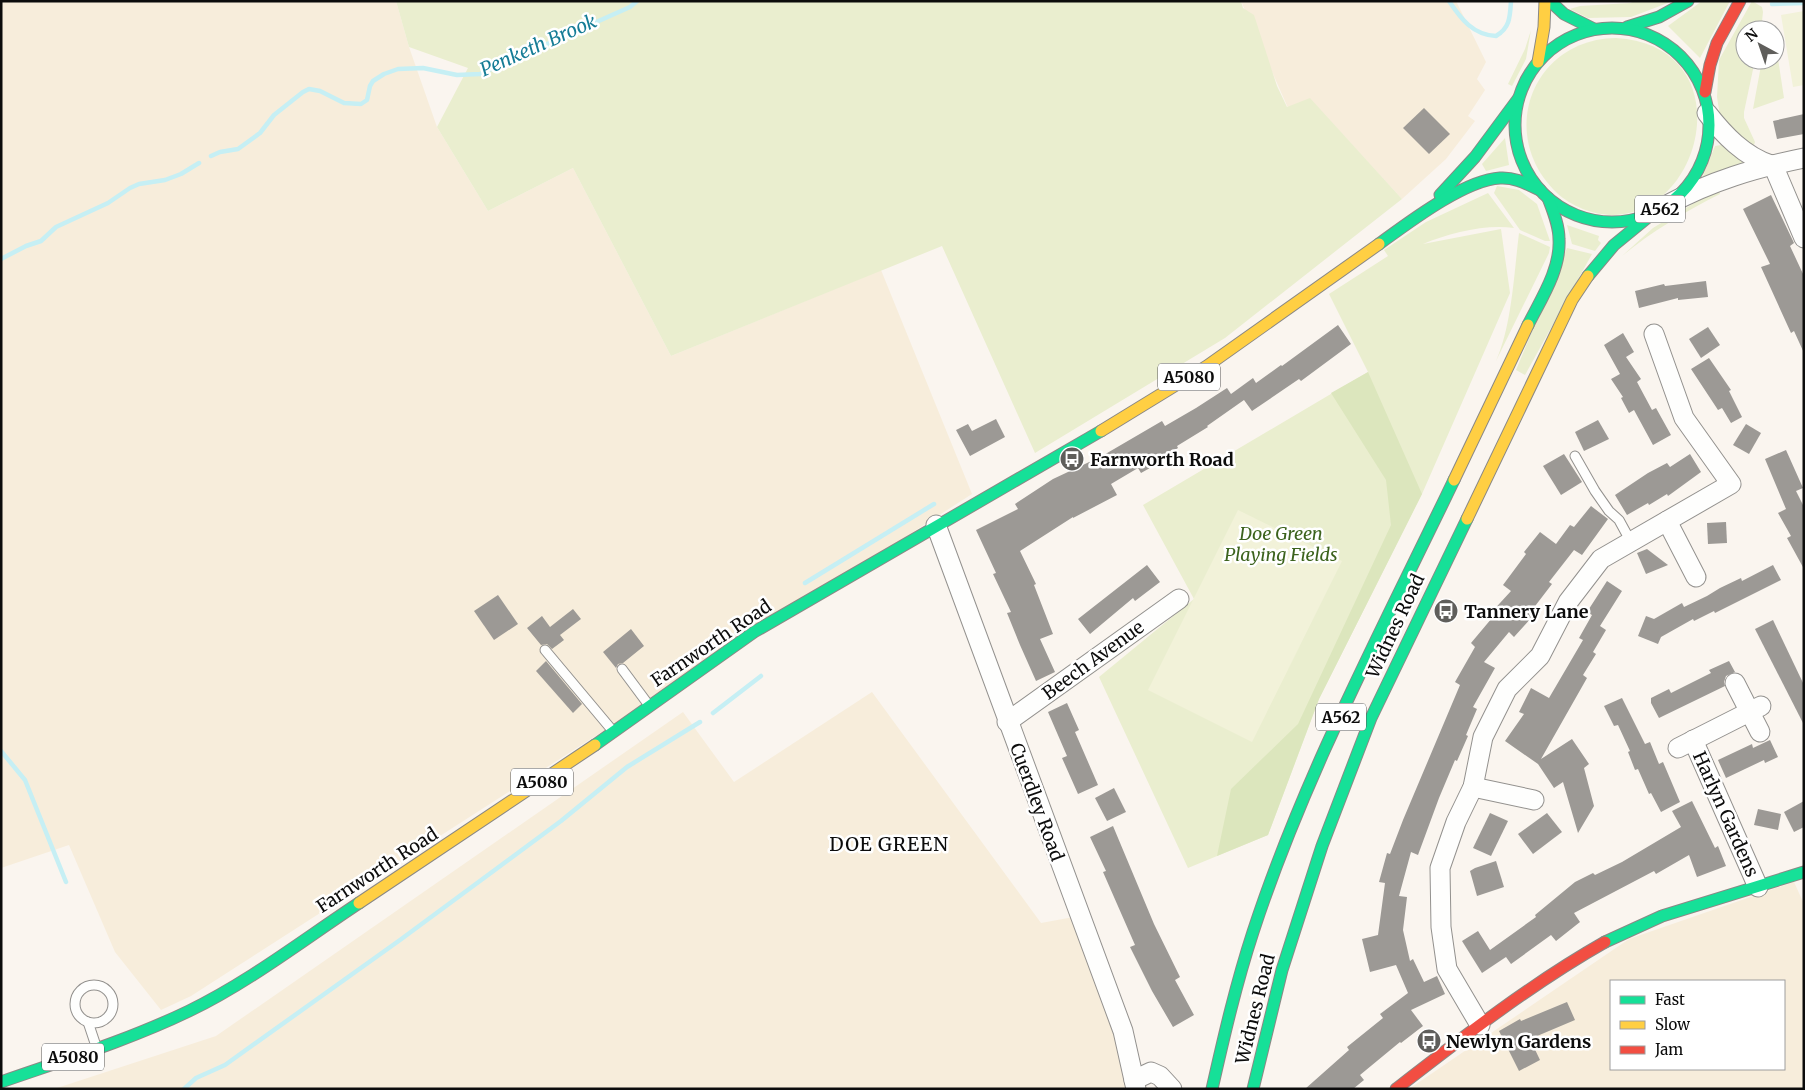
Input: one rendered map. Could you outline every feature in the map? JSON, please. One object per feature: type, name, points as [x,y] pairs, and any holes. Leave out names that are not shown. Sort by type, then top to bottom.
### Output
[{"type":"main road","points":[[1538,62],[1544,27],[1545,1]]},
{"type":"main road","points":[[1550,1],[1564,14],[1594,29]]},
{"type":"main road","name":"A562","points":[[1624,28],[1661,18],[1688,1]]},
{"type":"main road","name":"A562","points":[[1705,92],[1710,65],[1717,43],[1740,1]]},
{"type":"main road","name":"A562","points":[[1624,28],[1654,34],[1681,53],[1691,64],[1700,77],[1705,92],[1707,130],[1700,158],[1682,188],[1667,205],[1647,218],[1629,224],[1612,226],[1595,224],[1563,210],[1530,179],[1522,165],[1518,151],[1516,122],[1520,97],[1526,82],[1538,62],[1553,48],[1578,34],[1594,29],[1624,28]]},
{"type":"main road","name":"Farnworth Road","points":[[1429,208],[1476,157],[1520,97]]},
{"type":"main road","name":"Farnworth Road","points":[[97,1048],[144,1032],[191,1010],[248,977],[614,732],[754,632],[1144,406],[1207,366],[1275,319],[1429,208],[1474,185],[1499,178],[1519,180],[1544,194]]},
{"type":"main road","name":"Widnes Road","points":[[1212,1089],[1242,968],[1260,911],[1287,838],[1349,700],[1559,259],[1559,230],[1544,194]]},
{"type":"main road","name":"Widnes Road","points":[[1253,1089],[1282,970],[1322,846],[1371,718],[1572,300],[1586,277],[1614,243],[1647,218]]},
{"type":"main road","points":[[1396,1089],[1480,1025],[1558,971],[1618,935],[1686,908],[1804,872]]},
{"type":"main road","name":"A5080","points":[[1,1082],[97,1048]]},
{"type":"street","points":[[1707,113],[1732,142],[1762,162],[1772,165],[1804,238]]},
{"type":"street","points":[[1667,205],[1696,190],[1728,178],[1804,158]]},
{"type":"street","points":[[1480,1025],[1447,969],[1441,927],[1440,868],[1456,822],[1473,787],[1483,737],[1507,689],[1540,656],[1568,602],[1601,560],[1731,484],[1684,418],[1654,334]]},
{"type":"street","points":[[1667,521],[1696,577]]},
{"type":"street","name":"Cuerdley Road","points":[[936,525],[1007,722],[1123,1031],[1135,1084],[1152,1072],[1160,1076],[1172,1089]]},
{"type":"street","name":"Beech Avenue","points":[[1007,722],[1179,599]]},
{"type":"street","points":[[1735,683],[1755,709],[1760,732]]},
{"type":"street","name":"Harlyn Gardens","points":[[1755,709],[1686,744],[1758,887]]},
{"type":"street","points":[[1473,787],[1534,800]]},
{"type":"lane","points":[[1575,456],[1595,491],[1609,511],[1619,520],[1631,542]]},
{"type":"lane","points":[[546,650],[614,732]]},
{"type":"lane","points":[[622,669],[650,706]]},
{"type":"lane","points":[[88,1022],[101,1021],[111,1013],[113,1006],[110,994],[101,986],[95,984],[83,988],[76,997],[75,1004],[78,1015],[88,1022],[97,1048]]},
{"type":"shaded area","points":[[1,1],[396,1],[409,47],[437,127],[488,211],[573,168],[671,356],[881,270],[972,494],[191,996],[161,1010],[115,952],[69,845],[1,868]]},
{"type":"shaded area","points":[[1241,1],[1456,1],[1486,62],[1477,79],[1485,90],[1468,116],[1475,121],[1446,159],[1402,199],[1310,99],[1288,108]]},
{"type":"shaded area","points":[[872,692],[1041,923],[1079,916],[1140,1089],[54,1089],[216,1036],[683,712],[734,782]]},
{"type":"shaded area","points":[[1794,882],[1804,904],[1804,1089],[1409,1089],[1629,939]]},
{"type":"green space","points":[[396,1],[1241,1],[1243,8],[1254,15],[1277,86],[1287,107],[1310,98],[1402,199],[1225,338],[1035,453],[942,246],[671,356],[573,168],[488,211],[437,127],[468,68],[409,47]]},
{"type":"green space","points":[[1635,1],[1673,1],[1631,17],[1588,18],[1570,9],[1580,6],[1630,3]]},
{"type":"green space","points":[[1702,1],[1730,1],[1700,58],[1668,26]]},
{"type":"green space","points":[[1752,1],[1762,7],[1762,20],[1741,20]]},
{"type":"green space","points":[[1804,11],[1804,85],[1793,87],[1785,39],[1785,20],[1782,20],[1781,15]]},
{"type":"green space","points":[[1531,30],[1526,59],[1512,86],[1508,84],[1525,49]]},
{"type":"green space","points":[[1735,31],[1735,70],[1753,70],[1744,118],[1755,142],[1753,148],[1720,116],[1717,97],[1719,60]]},
{"type":"green space","points":[[1616,38],[1656,48],[1681,68],[1695,97],[1697,128],[1688,160],[1671,187],[1645,207],[1613,215],[1605,215],[1583,209],[1557,193],[1539,170],[1529,144],[1527,119],[1532,94],[1544,72],[1563,54],[1587,43]]},
{"type":"green space","points":[[1760,70],[1780,70],[1784,98],[1753,109]]},
{"type":"green space","points":[[1505,138],[1509,165],[1486,171],[1482,164]]},
{"type":"green space","points":[[1721,145],[1747,161],[1746,166],[1705,180],[1702,178],[1715,146]]},
{"type":"green space","points":[[1497,186],[1519,190],[1537,204],[1550,241],[1545,241],[1520,230],[1494,193]]},
{"type":"green space","points":[[1719,191],[1720,194],[1669,222],[1622,256],[1653,228],[1704,197]]},
{"type":"green space","name":"Doe Green Playing Fields","points":[[1488,193],[1514,228],[1491,227],[1468,230],[1423,244],[1501,229],[1510,293],[1422,494],[1319,699],[1268,835],[1188,868],[1099,677],[1194,599],[1143,505],[1368,372],[1329,294],[1388,256],[1384,250],[1426,222]]},
{"type":"green space","points":[[1567,225],[1599,236],[1598,240],[1601,243],[1595,251],[1572,244]]},
{"type":"green space","points":[[1519,233],[1550,247],[1549,253],[1496,361],[1509,315]]},
{"type":"green space","points":[[1567,248],[1592,254],[1525,375],[1516,370]]},
{"type":"green space","points":[[1368,372],[1422,494],[1319,699],[1268,835],[1217,856],[1231,789],[1298,724],[1391,525],[1386,480],[1331,393]]},
{"type":"green space","points":[[1238,510],[1342,561],[1252,742],[1148,690]]},
{"type":"building","points":[[1424,108],[1450,134],[1429,154],[1403,128]]},
{"type":"building","points":[[1804,114],[1804,134],[1777,139],[1773,121]]},
{"type":"building","points":[[1771,195],[1794,243],[1790,246],[1804,276],[1804,353],[1794,331],[1791,333],[1761,267],[1770,264],[1743,209]]},
{"type":"building","points":[[1706,281],[1708,297],[1678,300],[1678,298],[1639,308],[1635,291],[1664,284],[1665,286]]},
{"type":"building","points":[[1338,325],[1351,344],[1301,381],[1299,379],[1252,411],[1244,400],[1208,427],[1177,446],[1178,448],[1155,462],[1157,464],[1141,473],[1138,468],[1111,484],[1117,495],[1073,517],[1020,551],[1036,584],[1034,585],[1053,634],[1040,639],[1055,672],[1036,681],[1007,613],[1011,612],[993,574],[996,573],[976,530],[1018,509],[1015,504],[1053,479],[1102,456],[1162,421],[1165,426],[1227,388],[1231,394],[1253,378],[1256,383]]},
{"type":"building","points":[[1708,327],[1720,345],[1701,358],[1689,339]]},
{"type":"building","points":[[1623,333],[1634,352],[1626,357],[1641,379],[1637,382],[1652,410],[1656,408],[1671,435],[1653,445],[1634,410],[1629,413],[1621,398],[1623,397],[1611,379],[1620,374],[1604,345]]},
{"type":"building","points":[[1709,358],[1731,390],[1729,391],[1742,417],[1731,423],[1722,408],[1718,410],[1691,369]]},
{"type":"building","points":[[996,419],[1005,437],[970,456],[956,430],[968,424],[972,431]]},
{"type":"building","points":[[1598,420],[1609,439],[1584,451],[1575,432]]},
{"type":"building","points":[[1746,424],[1761,433],[1749,454],[1733,445]]},
{"type":"building","points":[[1786,450],[1803,488],[1796,491],[1804,507],[1804,569],[1787,538],[1791,536],[1778,513],[1786,509],[1765,459]]},
{"type":"building","points":[[1564,454],[1582,482],[1561,495],[1543,466]]},
{"type":"building","points":[[1690,454],[1701,472],[1668,496],[1667,494],[1627,515],[1615,495],[1648,473],[1667,463],[1670,467]]},
{"type":"building","points":[[1591,506],[1608,519],[1582,555],[1574,550],[1549,582],[1552,584],[1529,614],[1532,617],[1514,637],[1509,632],[1484,662],[1495,668],[1473,707],[1477,709],[1466,735],[1468,736],[1457,761],[1455,760],[1439,798],[1418,855],[1411,852],[1399,896],[1407,897],[1403,930],[1410,961],[1413,959],[1424,982],[1437,976],[1445,994],[1411,1010],[1423,1026],[1360,1075],[1364,1080],[1353,1089],[1305,1089],[1349,1050],[1347,1047],[1383,1018],[1380,1014],[1408,993],[1396,965],[1370,972],[1362,939],[1378,935],[1385,883],[1379,882],[1387,853],[1390,854],[1460,685],[1455,682],[1475,647],[1471,643],[1492,618],[1489,615],[1511,591],[1503,585],[1526,554],[1524,552],[1540,532],[1556,544],[1570,525],[1574,527]]},
{"type":"building","points":[[1726,522],[1727,543],[1708,544],[1707,523]]},
{"type":"building","points":[[1647,549],[1668,565],[1646,574],[1637,553]]},
{"type":"building","points":[[1147,565],[1160,582],[1135,601],[1133,598],[1090,634],[1078,619]]},
{"type":"building","points":[[1773,565],[1781,580],[1715,613],[1714,611],[1694,621],[1693,619],[1661,637],[1658,644],[1638,636],[1646,616],[1654,619],[1682,603],[1684,607],[1741,578],[1742,581]]},
{"type":"building","points":[[1607,581],[1622,591],[1600,626],[1606,630],[1593,652],[1596,654],[1583,675],[1587,678],[1541,759],[1572,739],[1589,764],[1584,768],[1594,806],[1578,833],[1563,782],[1554,788],[1538,764],[1505,741],[1524,714],[1519,712],[1531,688],[1549,698],[1583,640],[1579,638],[1592,615],[1587,612]]},
{"type":"building","points":[[498,595],[518,624],[494,640],[474,611]]},
{"type":"building","points":[[573,609],[581,619],[560,635],[564,640],[552,649],[547,644],[541,645],[527,628],[542,616],[550,627]]},
{"type":"building","points":[[1773,620],[1804,685],[1804,725],[1755,629]]},
{"type":"building","points":[[631,629],[644,646],[623,663],[618,664],[616,668],[603,652]]},
{"type":"building","points":[[546,661],[582,704],[573,713],[536,671]]},
{"type":"building","points":[[1729,661],[1735,672],[1726,676],[1725,686],[1659,718],[1651,703],[1651,698],[1669,689],[1671,693],[1711,673],[1709,670]]},
{"type":"building","points":[[1622,698],[1645,744],[1650,742],[1659,764],[1663,762],[1680,802],[1661,812],[1651,793],[1649,794],[1638,769],[1635,770],[1628,752],[1630,751],[1618,725],[1614,726],[1604,706]]},
{"type":"building","points":[[1067,703],[1079,730],[1075,732],[1098,785],[1078,794],[1062,758],[1067,756],[1048,712]]},
{"type":"building","points":[[1770,740],[1778,757],[1765,763],[1764,760],[1726,778],[1718,760],[1752,744],[1753,748]]},
{"type":"building","points":[[1114,788],[1126,812],[1107,821],[1095,798]]},
{"type":"building","points":[[1692,801],[1715,848],[1718,846],[1726,866],[1697,877],[1689,855],[1656,874],[1654,871],[1574,913],[1580,922],[1556,941],[1551,935],[1511,964],[1506,957],[1482,973],[1462,941],[1478,931],[1490,950],[1536,917],[1535,915],[1575,882],[1622,862],[1681,827],[1672,811]]},
{"type":"building","points":[[1804,801],[1804,827],[1794,832],[1784,812]]},
{"type":"building","points":[[1758,809],[1781,814],[1778,830],[1754,825]]},
{"type":"building","points":[[1490,813],[1508,821],[1491,856],[1473,848]]},
{"type":"building","points":[[1547,813],[1562,832],[1533,854],[1518,834]]},
{"type":"building","points":[[1113,826],[1154,924],[1180,977],[1175,980],[1194,1015],[1173,1027],[1130,947],[1135,945],[1103,872],[1106,871],[1090,837]]},
{"type":"building","points":[[1496,861],[1504,887],[1477,896],[1470,871]]},
{"type":"building","points":[[1567,1002],[1575,1020],[1530,1039],[1540,1060],[1519,1071],[1499,1031],[1520,1019],[1521,1021]]},
{"type":"waterway","name":"Penketh Brook","points":[[211,156],[220,152],[238,149],[260,133],[274,115],[309,89],[320,91],[344,103],[361,104],[367,100],[373,81],[384,74],[398,69],[423,68],[457,75],[480,74],[630,7],[637,1]]},
{"type":"waterway","name":"Penketh Brook","points":[[1449,1],[1468,25],[1481,33],[1496,36],[1507,26],[1510,17],[1511,1]]},
{"type":"waterway","name":"Penketh Brook","points":[[1772,4],[1804,3]]},
{"type":"waterway","name":"Penketh Brook","points":[[1,259],[26,246],[41,241],[56,227],[108,203],[130,188],[139,184],[165,180],[181,174],[199,163]]},
{"type":"waterway","points":[[805,583],[934,504]]},
{"type":"waterway","points":[[713,713],[761,676]]},
{"type":"waterway","points":[[184,1089],[196,1078],[225,1065],[400,940],[561,821],[627,767],[700,722]]},
{"type":"waterway","points":[[1,751],[25,780],[66,882]]},
{"type":"traffic: fast","points":[[1550,1],[1564,14],[1594,29]]},
{"type":"traffic: fast","points":[[1627,27],[1659,17],[1688,1]]},
{"type":"traffic: fast","points":[[1622,28],[1631,29],[1658,39],[1681,56],[1693,71],[1702,88],[1708,106],[1709,125],[1708,144],[1702,162],[1693,179],[1681,194],[1666,206],[1649,215],[1631,221],[1602,222],[1593,221],[1566,211],[1550,200],[1537,187],[1526,171],[1516,144],[1515,115],[1516,106],[1526,79],[1537,63],[1550,50],[1566,39],[1593,29],[1622,28]]},
{"type":"traffic: fast","points":[[1440,195],[1475,157],[1518,99]]},
{"type":"traffic: fast","points":[[1379,244],[1437,204],[1470,186],[1500,178],[1521,181],[1540,190]]},
{"type":"traffic: fast","points":[[1528,325],[1549,284],[1559,250],[1558,229],[1548,198]]},
{"type":"traffic: fast","points":[[1588,276],[1614,245],[1647,218]]},
{"type":"traffic: fast","points":[[595,745],[754,632],[1101,431]]},
{"type":"traffic: fast","points":[[1212,1089],[1231,1010],[1253,932],[1296,816],[1346,703],[1454,480]]},
{"type":"traffic: fast","points":[[1253,1089],[1282,970],[1322,846],[1371,718],[1467,519]]},
{"type":"traffic: fast","points":[[1605,942],[1662,916],[1804,872]]},
{"type":"traffic: fast","points":[[1,1082],[120,1040],[189,1011],[254,974],[359,903]]},
{"type":"traffic: slow","points":[[1538,62],[1544,27],[1545,1]]},
{"type":"traffic: slow","points":[[1101,431],[1207,366],[1379,244]]},
{"type":"traffic: slow","points":[[1467,519],[1572,300],[1588,276]]},
{"type":"traffic: slow","points":[[1454,480],[1528,325]]},
{"type":"traffic: slow","points":[[359,903],[595,745]]},
{"type":"traffic: jam","points":[[1705,92],[1710,65],[1717,43],[1740,1]]},
{"type":"traffic: jam","points":[[1396,1089],[1524,993],[1605,942]]},
{"type":"place","name":"Farnworth Road","points":[[1072,459]]},
{"type":"place","name":"Tannery Lane","points":[[1446,611]]},
{"type":"place","name":"Newlyn Gardens","points":[[1429,1041]]},
{"type":"district","name":"DOE GREEN","points":[[889,844]]}]
